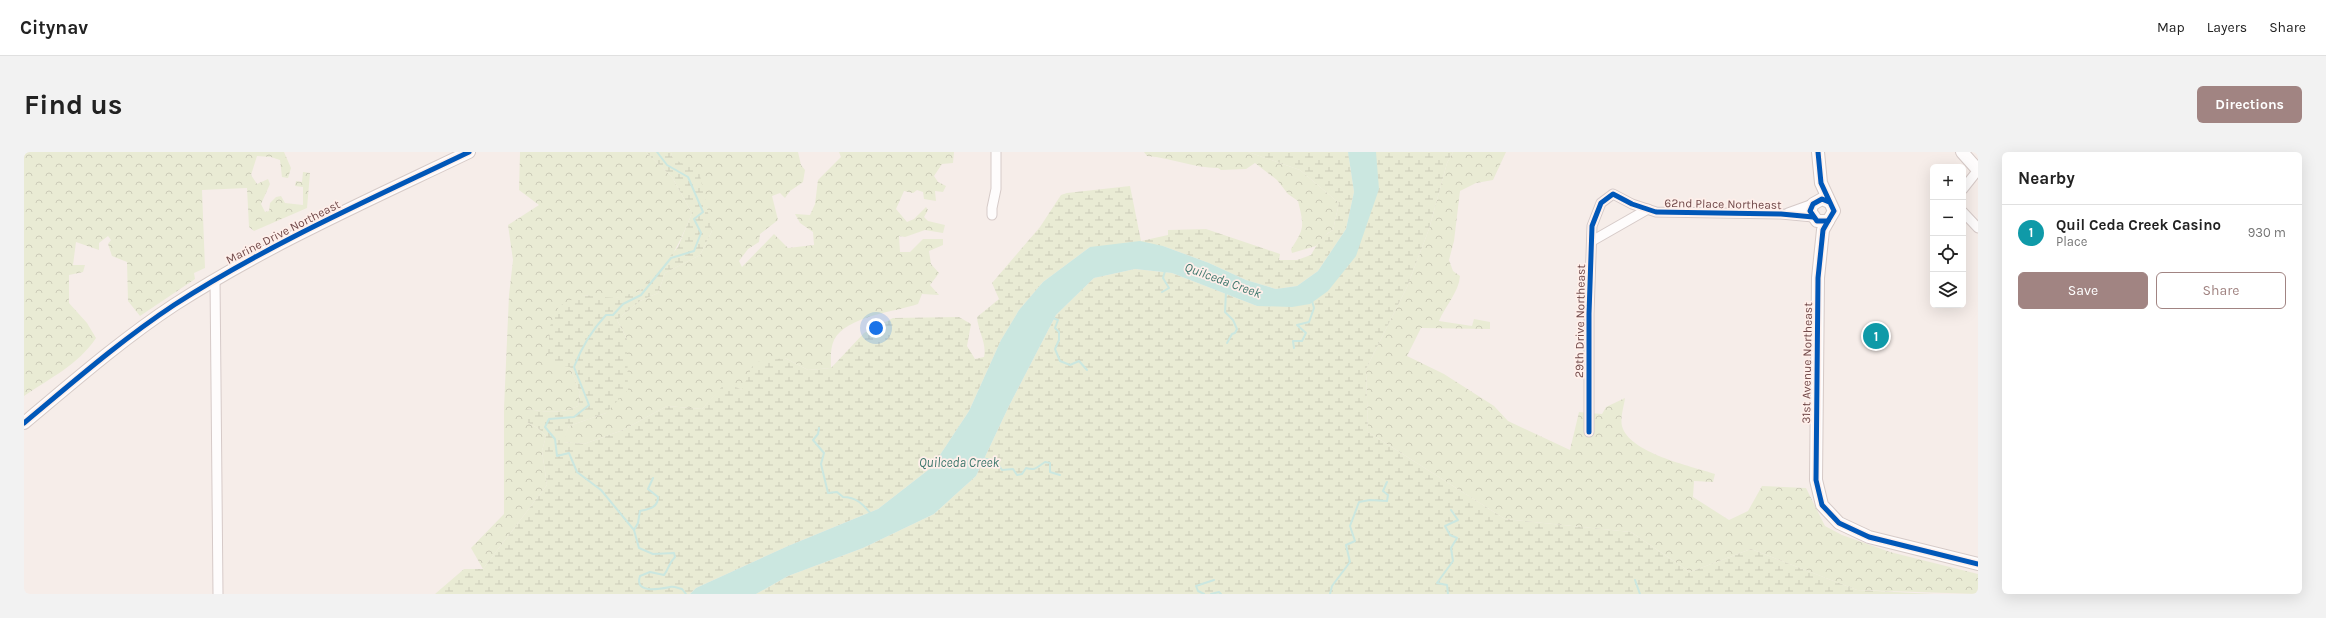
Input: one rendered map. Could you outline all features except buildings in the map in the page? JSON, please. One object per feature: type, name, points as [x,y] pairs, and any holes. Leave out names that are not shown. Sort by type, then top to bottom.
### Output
[{"type":"street","name":"Marine Drive Northeast","points":[[24,424],[142,328],[172,306],[267,250],[469,152]]},
{"type":"street","points":[[992,215],[996,189],[996,152]]},
{"type":"street","points":[[1818,152],[1821,183],[1834,211],[1828,221],[1820,222],[1813,218],[1810,212],[1814,203],[1814,170],[1818,152]]},
{"type":"street","points":[[1962,152],[1978,170],[1966,185]]},
{"type":"street","name":"62nd Place Northeast","points":[[1613,194],[1648,210],[1664,213],[1780,214],[1813,218]]},
{"type":"street","name":"29th Drive Northeast","points":[[1589,432],[1589,314],[1592,226],[1601,203],[1613,194]]},
{"type":"street","points":[[1814,203],[1822,199],[1829,202]]},
{"type":"street","name":"62nd Place Northeast","points":[[1780,214],[1814,203]]},
{"type":"street","points":[[1592,241],[1648,210]]},
{"type":"street","points":[[1966,215],[1978,228]]},
{"type":"street","name":"31st Avenue Northeast","points":[[1813,218],[1816,230],[1815,260],[1818,278]]},
{"type":"street","name":"31st Avenue Northeast","points":[[1828,221],[1823,230],[1818,278],[1816,480],[1822,505],[1839,523],[1869,537],[1978,564]]},
{"type":"street","points":[[215,280],[218,594]]},
{"type":"green space","points":[[24,152],[284,152],[291,168],[288,178],[282,177],[280,160],[271,157],[257,156],[251,175],[257,184],[268,179],[270,184],[261,204],[265,212],[269,211],[270,203],[276,197],[281,196],[285,203],[303,205],[303,187],[295,186],[296,181],[302,182],[303,172],[310,173],[307,208],[254,231],[249,227],[247,188],[202,190],[205,268],[194,273],[195,279],[140,316],[128,301],[127,262],[112,256],[108,244],[111,240],[108,236],[99,243],[99,250],[76,242],[73,265],[85,265],[83,272],[69,275],[69,303],[87,323],[96,338],[81,356],[24,396]]},
{"type":"green space","points":[[520,152],[646,152],[672,177],[692,213],[680,240],[664,267],[655,279],[643,288],[631,295],[616,298],[582,295],[570,367],[580,393],[578,406],[572,409],[553,412],[527,409],[527,422],[539,429],[546,436],[542,451],[547,485],[483,569],[471,548],[504,514],[504,408],[509,295],[513,260],[508,225],[539,205],[519,190]]},
{"type":"green space","points":[[646,152],[672,152],[671,158],[699,171],[712,231],[700,255],[665,273],[658,293],[640,301],[617,320],[627,339],[628,390],[606,413],[569,426],[563,442],[584,444],[623,430],[667,406],[702,409],[726,382],[742,390],[754,362],[785,358],[808,370],[831,368],[864,333],[893,318],[959,317],[971,324],[967,346],[975,359],[984,357],[985,352],[977,317],[999,299],[992,283],[1040,227],[1061,195],[1067,193],[1130,186],[1141,241],[1168,235],[1168,230],[1206,229],[1280,254],[1279,260],[1297,260],[1311,255],[1323,238],[1333,230],[1339,203],[1300,170],[1248,152],[1348,152],[1354,192],[1346,229],[1318,271],[1297,286],[1276,289],[1246,280],[1209,263],[1163,246],[1090,247],[1043,282],[1019,310],[1001,340],[969,411],[932,467],[878,509],[788,546],[696,588],[690,594],[435,594],[464,569],[483,569],[547,485],[542,451],[546,436],[539,429],[527,422],[527,409],[553,412],[572,409],[578,406],[580,393],[570,367],[555,365],[548,352],[550,326],[559,306],[582,295],[616,298],[640,291],[678,247],[692,213],[672,177]]},
{"type":"green space","points":[[672,152],[798,152],[801,165],[805,170],[803,182],[790,191],[785,198],[780,193],[772,196],[778,220],[760,234],[759,242],[748,249],[739,261],[742,267],[774,234],[788,248],[814,245],[813,232],[800,223],[795,214],[810,215],[815,204],[818,180],[841,157],[839,152],[954,152],[953,163],[942,164],[934,176],[938,182],[946,186],[943,192],[935,191],[936,201],[924,199],[923,192],[917,190],[913,193],[904,191],[896,209],[907,222],[914,219],[926,207],[928,210],[924,217],[928,221],[945,225],[943,233],[925,230],[905,237],[899,236],[900,252],[910,252],[923,239],[943,239],[943,245],[929,251],[931,264],[939,273],[930,285],[939,295],[922,294],[918,304],[872,316],[849,325],[840,332],[834,340],[831,350],[831,368],[808,370],[785,358],[742,390],[726,383],[702,409],[667,406],[623,430],[584,444],[562,442],[569,426],[606,413],[627,339],[617,320],[640,301],[658,293],[665,273],[700,255],[712,231],[671,158]]},
{"type":"green space","points":[[1144,152],[1248,152],[1300,170],[1339,203],[1333,230],[1328,233],[1316,246],[1292,253],[1291,249],[1299,236],[1302,226],[1298,201],[1288,194],[1277,180],[1255,163],[1246,169],[1221,170],[1218,168],[1209,168],[1147,156]]},
{"type":"green space","points":[[1376,152],[1453,152],[1447,163],[1429,229],[1407,287],[1366,369],[1368,432],[1505,519],[1631,532],[1690,572],[1751,549],[1857,590],[1934,594],[756,594],[788,576],[863,548],[934,514],[976,476],[1009,406],[1056,315],[1094,278],[1135,269],[1172,273],[1257,306],[1328,291]]},
{"type":"green space","points":[[1453,152],[1506,152],[1493,180],[1476,183],[1460,191],[1454,241],[1449,260],[1453,271],[1460,276],[1457,288],[1439,321],[1472,326],[1474,319],[1490,322],[1490,329],[1421,328],[1407,356],[1444,374],[1494,406],[1508,421],[1570,450],[1579,412],[1602,414],[1606,407],[1625,398],[1622,426],[1627,435],[1636,444],[1648,451],[1715,474],[1713,482],[1694,481],[1693,497],[1729,520],[1748,511],[1762,486],[1806,488],[1825,526],[1842,535],[1890,552],[1978,574],[1978,594],[1857,590],[1751,549],[1690,572],[1631,532],[1505,519],[1368,432],[1366,369],[1407,287],[1429,229],[1447,163]]},
{"type":"water","name":"Quilceda Creek","points":[[1348,152],[1376,152],[1379,189],[1356,256],[1328,291],[1310,304],[1292,307],[1257,306],[1172,273],[1135,269],[1094,278],[1056,315],[1009,406],[976,476],[934,514],[863,548],[788,576],[756,594],[690,594],[696,588],[788,546],[878,509],[932,467],[969,411],[1001,340],[1019,310],[1043,282],[1090,247],[1140,241],[1163,246],[1209,263],[1246,280],[1276,289],[1297,286],[1318,271],[1346,229],[1354,192]]},
{"type":"waterway","points":[[657,152],[667,165],[688,177],[703,212],[694,219],[701,233],[694,251],[671,258],[641,295],[623,304],[613,315],[606,315],[587,339],[574,367],[589,405],[574,417],[549,419],[545,427],[555,439],[557,456],[569,453],[577,472],[601,490],[634,530],[639,548],[653,554],[674,553],[675,557],[664,575],[650,572],[640,576],[639,582],[641,586],[649,589],[674,587],[682,589],[686,594]]},
{"type":"waterway","points":[[1162,292],[1169,288],[1163,278],[1165,271]]},
{"type":"waterway","points":[[1226,292],[1225,312],[1233,320],[1237,329],[1227,343]]},
{"type":"waterway","points":[[1294,348],[1293,341],[1302,341],[1306,333],[1297,325],[1309,322],[1314,308],[1312,301]]},
{"type":"waterway","points":[[1053,318],[1058,320],[1055,328],[1059,332],[1059,340],[1055,349],[1060,361],[1070,365],[1079,361],[1087,370]]},
{"type":"waterway","points":[[819,428],[818,434],[813,440],[824,453],[821,464],[828,493],[837,492],[843,497],[852,498],[862,504],[871,514]]},
{"type":"waterway","points":[[982,458],[996,461],[1002,470],[1013,469],[1017,475],[1022,474],[1026,468],[1034,469],[1045,462],[1050,463],[1050,472],[1060,475]]},
{"type":"waterway","points":[[634,530],[638,523],[640,511],[647,510],[655,506],[658,501],[658,497],[648,489],[653,478]]},
{"type":"waterway","points":[[1330,594],[1332,586],[1350,562],[1346,545],[1355,541],[1350,526],[1359,502],[1370,500],[1387,501],[1388,495],[1383,491],[1387,482]]},
{"type":"waterway","points":[[1448,594],[1447,585],[1437,583],[1453,561],[1451,548],[1457,538],[1450,535],[1445,526],[1458,520],[1451,510]]},
{"type":"waterway","points":[[1204,594],[1198,591],[1196,586],[1214,580]]},
{"type":"waterway","points":[[1635,580],[1640,594]]},
{"type":"waterway","points":[[1211,594],[1219,592],[1221,594]]},
{"type":"cycle path","points":[[24,423],[97,362],[154,318],[209,283],[319,224],[469,152]]},
{"type":"cycle path","points":[[1818,152],[1821,183],[1834,211],[1828,221],[1817,221],[1810,211],[1813,204],[1822,199],[1829,202]]},
{"type":"cycle path","points":[[1589,432],[1589,314],[1592,226],[1601,203],[1613,194],[1632,204],[1656,212],[1781,214],[1813,217]]},
{"type":"cycle path","points":[[1828,221],[1823,230],[1818,278],[1816,480],[1822,505],[1839,523],[1869,537],[1978,564]]},
{"type":"place","name":"Quil Ceda Creek Casino","points":[[1876,336]]}]
